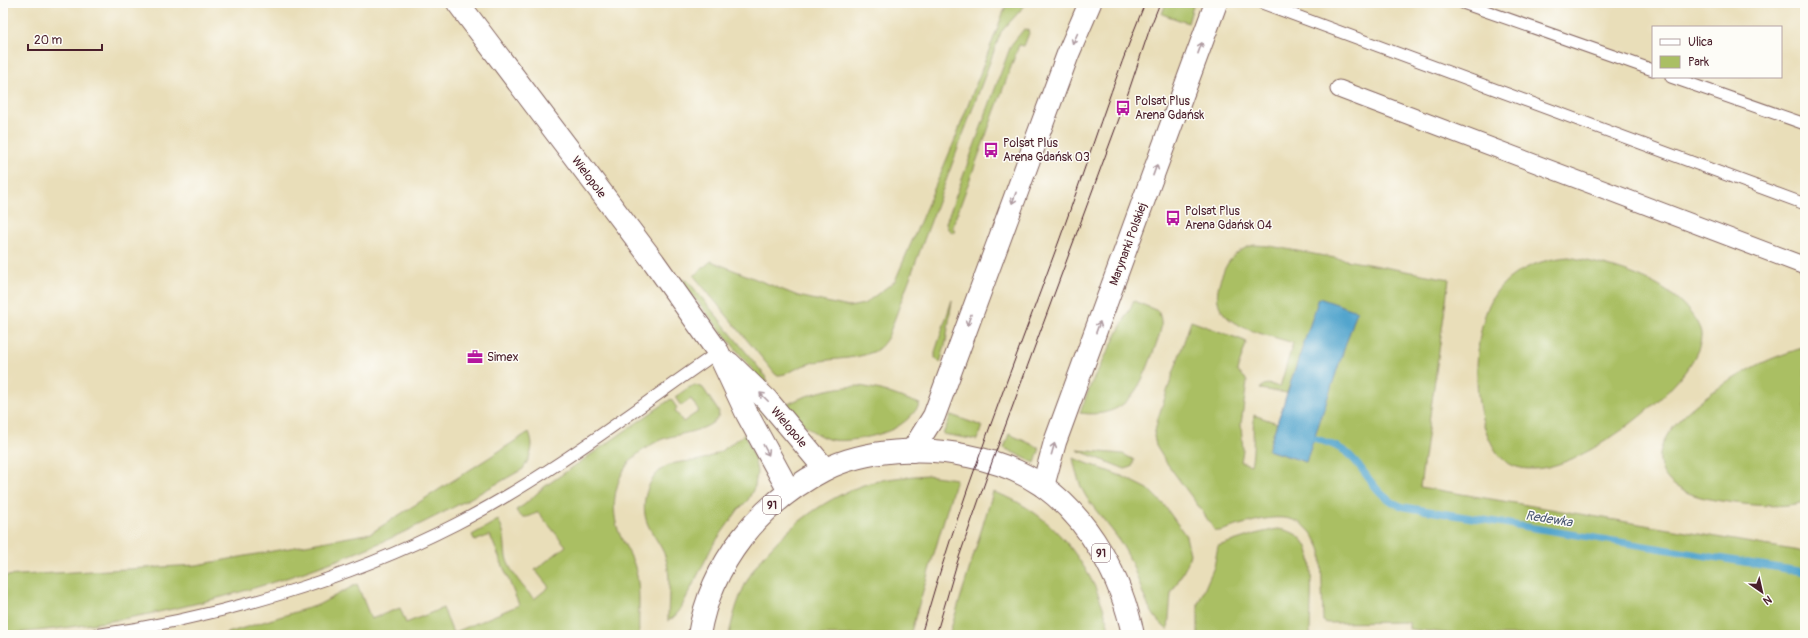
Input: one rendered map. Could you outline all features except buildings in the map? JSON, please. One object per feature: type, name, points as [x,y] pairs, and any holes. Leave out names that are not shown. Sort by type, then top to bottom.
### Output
[{"type":"main road","name":"Wielopole","points":[[458,3],[654,262],[718,352],[767,400],[825,469]]},
{"type":"main road","points":[[912,451],[934,416],[1068,54],[1090,3]]},
{"type":"main road","name":"Marynarki Polskiej","points":[[1042,486],[1055,442],[1216,3]]},
{"type":"main road","name":"Wielopole","points":[[718,352],[747,414],[789,492]]},
{"type":"main road","name":"91","points":[[699,635],[709,596],[733,549],[754,523],[789,492],[825,469],[854,459],[912,451],[936,450],[978,458],[1009,469],[1042,486],[1068,509],[1098,547],[1112,570],[1122,596],[1133,635]]},
{"type":"street","points":[[1339,89],[1805,266]]},
{"type":"lane","points":[[1262,3],[1805,204]]},
{"type":"lane","points":[[1463,3],[1652,70]]},
{"type":"lane","points":[[1674,78],[1805,124]]},
{"type":"lane","points":[[96,635],[184,618],[289,591],[335,576],[421,541],[457,524],[499,500],[562,460],[718,352]]},
{"type":"green space","points":[[1007,3],[1027,3],[1001,32],[888,337],[878,349],[865,355],[813,363],[801,366],[791,372],[776,375],[694,276],[711,261],[798,296],[849,307],[864,304],[895,281],[954,142]]},
{"type":"green space","points":[[1166,3],[1194,3],[1188,23],[1162,14]]},
{"type":"green space","points":[[1024,29],[1028,30],[1029,33],[1024,46],[1019,45],[952,228],[956,230],[952,232],[948,229],[946,223],[1011,45]]},
{"type":"green space","points":[[1254,245],[1270,246],[1449,279],[1420,487],[1805,552],[1805,635],[1462,635],[1409,629],[1409,622],[1327,623],[1323,621],[1321,551],[1314,537],[1306,527],[1296,521],[1286,518],[1274,518],[1215,531],[1166,462],[1156,446],[1154,436],[1158,418],[1191,321],[1245,341],[1246,344],[1237,371],[1245,378],[1247,382],[1241,424],[1243,450],[1241,462],[1251,465],[1253,453],[1254,415],[1277,423],[1268,450],[1306,462],[1319,299],[1287,393],[1260,389],[1266,384],[1280,387],[1293,343],[1249,330],[1236,324],[1226,316],[1219,305],[1218,292],[1222,275],[1227,264],[1238,252]]},
{"type":"green space","points":[[1569,257],[1603,265],[1638,276],[1670,293],[1683,305],[1698,325],[1701,335],[1699,347],[1688,368],[1671,388],[1653,405],[1617,434],[1578,456],[1558,464],[1539,469],[1520,468],[1505,461],[1495,450],[1482,420],[1477,381],[1477,363],[1481,330],[1487,309],[1497,291],[1504,283],[1529,266],[1549,260]]},
{"type":"green space","points":[[679,279],[688,281],[763,373],[767,380],[765,385]]},
{"type":"green space","points":[[952,300],[946,342],[940,363],[935,358],[935,352]]},
{"type":"green space","points":[[1134,301],[1158,311],[1161,321],[1159,335],[1144,376],[1130,398],[1121,406],[1110,411],[1096,414],[1080,413],[1091,384]]},
{"type":"green space","points":[[1805,347],[1805,502],[1774,506],[1721,501],[1704,498],[1686,492],[1670,482],[1661,467],[1661,451],[1667,435],[1679,420],[1694,406],[1746,371],[1771,359]]},
{"type":"green space","points":[[695,385],[703,388],[719,412],[717,419],[703,428],[665,438],[648,447],[639,453],[627,465],[617,485],[614,502],[615,519],[622,539],[633,561],[638,579],[639,635],[221,635],[318,605],[357,584],[371,619],[400,608],[406,623],[443,608],[453,633],[519,605],[490,535],[475,541],[472,535],[498,520],[504,533],[508,563],[518,580],[534,599],[549,587],[535,570],[566,546],[538,512],[523,517],[520,516],[516,510],[524,505],[544,487],[671,399],[677,408],[675,410],[683,422],[699,411],[691,399],[681,406],[675,397]]},
{"type":"green space","points":[[860,386],[881,390],[920,404],[915,412],[901,424],[887,432],[870,437],[843,441],[828,439],[815,433],[799,420],[786,405],[803,397],[822,391]]},
{"type":"green space","points":[[951,415],[982,426],[977,440],[943,434]]},
{"type":"green space","points":[[529,432],[532,446],[528,460],[523,469],[423,523],[343,558],[248,590],[151,614],[53,629],[3,634],[3,576],[197,565],[371,533]]},
{"type":"green space","points":[[745,434],[754,457],[757,472],[755,486],[748,500],[738,510],[713,545],[680,610],[668,621],[669,584],[666,558],[659,543],[650,530],[645,517],[645,500],[650,484],[654,477],[667,466],[675,463],[700,460],[712,456]]},
{"type":"green space","points":[[1009,434],[1040,448],[1035,463],[1004,448]]},
{"type":"green space","points":[[1077,450],[1123,454],[1134,460],[1132,467],[1125,469]]},
{"type":"green space","points":[[1073,458],[1124,477],[1148,489],[1164,505],[1186,536],[1190,554],[1187,565],[1171,594],[1168,630],[1159,622],[1147,603],[1135,571],[1121,543],[1084,493],[1078,479]]},
{"type":"green space","points":[[927,475],[956,479],[910,635],[729,635],[740,597],[748,578],[769,550],[791,528],[830,501],[858,487],[892,478]]},
{"type":"green space","points":[[993,492],[1019,503],[1036,514],[1052,527],[1066,542],[1090,577],[1099,596],[1106,615],[1110,635],[949,635]]},
{"type":"green space","points":[[1277,529],[1286,530],[1297,535],[1304,541],[1309,552],[1311,575],[1310,635],[1198,635],[1198,604],[1214,567],[1218,546],[1255,534]]},
{"type":"water","points":[[1319,298],[1357,311],[1306,462],[1268,450]]},
{"type":"waterway","name":"Redewka","points":[[1314,438],[1346,452],[1354,459],[1372,483],[1385,497],[1404,507],[1805,572]]},
{"type":"tram line","points":[[921,635],[969,486],[1059,241],[1122,62],[1145,3]]},
{"type":"tram line","points":[[936,635],[957,563],[992,462],[1123,108],[1160,3]]},
{"type":"place","name":"Polsat Plus Arena Gdańsk","points":[[1123,108]]},
{"type":"place","name":"Polsat Plus Arena Gdańsk 03","points":[[991,150]]},
{"type":"place","name":"Polsat Plus Arena Gdańsk 04","points":[[1173,218]]},
{"type":"place","name":"Simex","points":[[475,357]]}]
